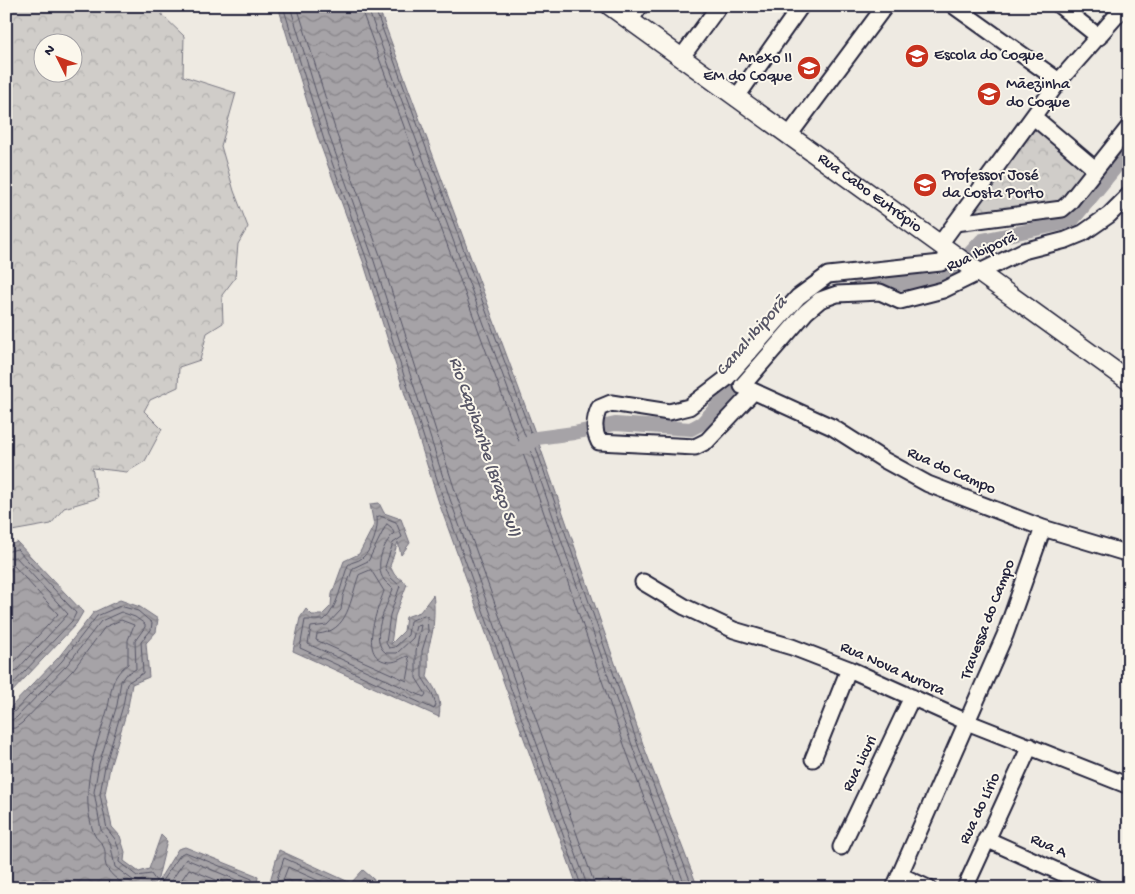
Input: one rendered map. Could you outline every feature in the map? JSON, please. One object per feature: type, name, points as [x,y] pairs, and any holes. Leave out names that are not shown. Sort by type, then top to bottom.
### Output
[{"type":"street","name":"Rua Cabo Eutrópio","points":[[610,6],[736,98],[790,134],[1129,381]]},
{"type":"street","points":[[630,21],[640,6]]},
{"type":"street","points":[[681,58],[718,6]]},
{"type":"street","points":[[736,98],[801,6]]},
{"type":"street","points":[[790,134],[885,6]]},
{"type":"street","points":[[954,6],[1059,82]]},
{"type":"street","points":[[956,223],[1035,118],[1059,82],[1124,6]]},
{"type":"street","points":[[1062,7],[1099,37]]},
{"type":"street","points":[[1035,118],[1095,169]]},
{"type":"street","name":"Rua Ibiporã","points":[[1127,198],[1109,215],[1083,233],[1066,240],[1023,251],[943,290],[900,301],[880,292],[837,294],[820,300],[806,312],[707,441],[695,447],[599,442],[595,427],[599,408],[611,403],[669,412],[689,407],[727,378],[798,297],[828,275],[940,264],[956,223],[1062,209],[1069,203],[1129,127]]},
{"type":"street","name":"Rua do Campo","points":[[747,389],[832,427],[884,460],[928,484],[1043,528],[1129,554]]},
{"type":"street","name":"Travessa do Campo","points":[[897,881],[1005,634],[1043,528]]},
{"type":"street","name":"Rua Nova Aurora","points":[[643,582],[685,607],[734,630],[792,647],[849,669],[967,722],[1129,786]]},
{"type":"street","points":[[813,759],[849,669]]},
{"type":"street","name":"Rua Licuri","points":[[841,847],[912,698]]},
{"type":"street","name":"Rua do Lírio","points":[[965,888],[1030,746]]},
{"type":"street","name":"Rua A","points":[[986,839],[1095,888]]},
{"type":"street","points":[[897,881],[928,888]]},
{"type":"green space","points":[[6,6],[161,6],[162,15],[184,36],[183,76],[236,93],[221,146],[234,191],[248,227],[238,244],[235,278],[222,295],[223,323],[207,333],[200,360],[179,367],[178,387],[150,400],[144,411],[162,429],[145,461],[127,472],[92,468],[98,498],[64,508],[51,524],[6,532]]},
{"type":"green space","points":[[1031,120],[1098,174],[1065,206],[960,218]]},
{"type":"water","name":"Rio Capibaribe (Braço Sul)","points":[[278,6],[378,6],[537,438],[644,747],[698,888],[578,888],[439,503],[364,264],[319,141]]},
{"type":"water","points":[[379,503],[384,513],[401,519],[410,543],[401,555],[398,542],[390,566],[394,574],[407,584],[395,616],[391,644],[404,631],[406,617],[420,612],[433,595],[434,620],[428,651],[427,677],[438,696],[440,706],[439,717],[293,651],[300,618],[306,609],[312,615],[322,615],[331,606],[332,594],[344,561],[359,554],[374,525],[370,504]]},
{"type":"water","points":[[17,542],[83,612],[76,624],[9,695],[6,690],[6,547]]},
{"type":"water","points":[[120,600],[140,607],[158,619],[156,632],[146,643],[149,677],[132,684],[128,707],[110,767],[105,794],[112,827],[120,836],[125,852],[124,861],[139,872],[149,869],[161,835],[167,841],[158,878],[151,888],[6,888],[6,712],[58,658],[94,612]]},
{"type":"water","points":[[185,847],[258,876],[257,888],[154,888],[178,849]]},
{"type":"water","points":[[279,850],[351,883],[363,870],[381,886],[380,888],[268,888]]},
{"type":"waterway","name":"Canal Ibiporã","points":[[859,286],[945,280],[982,240],[1071,222],[1129,151]]},
{"type":"waterway","name":"Canal Ibiporã","points":[[523,447],[537,438],[574,433],[615,424],[691,429],[702,423],[747,374]]},
{"type":"place","name":"Escola do Coque","points":[[917,56]]},
{"type":"place","name":"Anexo II EM do Coque","points":[[809,68]]},
{"type":"place","name":"Mãezinha do Coque","points":[[989,94]]},
{"type":"place","name":"Professor José da Costa Porto","points":[[925,185]]}]
